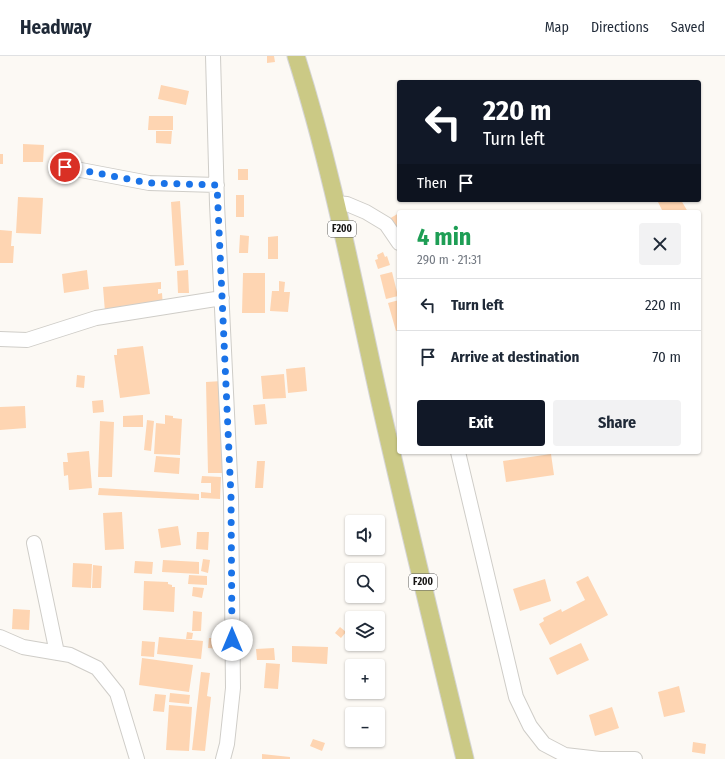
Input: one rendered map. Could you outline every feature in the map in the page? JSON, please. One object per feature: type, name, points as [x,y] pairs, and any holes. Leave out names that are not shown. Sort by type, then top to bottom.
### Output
[{"type":"main road","name":"F200","points":[[296,56],[308,93],[336,203],[381,404],[465,759]]},
{"type":"street","points":[[213,56],[217,185],[231,497],[233,688],[224,759]]},
{"type":"street","points":[[65,167],[149,183],[217,185]]},
{"type":"street","points":[[336,203],[347,204],[366,212],[386,224],[397,240]]},
{"type":"street","points":[[0,339],[27,340],[96,318],[222,298]]},
{"type":"street","points":[[458,454],[516,698],[530,726],[544,744],[565,755],[600,759],[635,759]]},
{"type":"street","points":[[34,543],[57,653]]},
{"type":"street","points":[[0,637],[23,647],[70,655],[97,668],[116,693],[137,759]]},
{"type":"building","points":[[267,56],[274,56],[275,62],[267,63]]},
{"type":"building","points":[[161,85],[189,91],[186,105],[158,99]]},
{"type":"building","points":[[149,116],[173,116],[173,130],[148,130]]},
{"type":"building","points":[[156,131],[172,131],[171,144],[156,143]]},
{"type":"building","points":[[23,144],[44,145],[43,162],[23,162]]},
{"type":"building","points":[[0,154],[3,154],[3,164],[0,164]]},
{"type":"building","points":[[238,169],[248,169],[248,180],[238,180]]},
{"type":"building","points":[[236,195],[244,195],[244,217],[236,217]]},
{"type":"building","points":[[18,197],[43,198],[41,234],[16,233]]},
{"type":"building","points":[[180,201],[184,265],[175,266],[171,202]]},
{"type":"building","points":[[658,202],[682,202],[687,210],[662,210]]},
{"type":"building","points":[[397,214],[397,231],[389,219]]},
{"type":"building","points":[[0,230],[12,231],[11,246],[14,246],[13,263],[0,263]]},
{"type":"building","points":[[240,235],[249,236],[248,253],[239,253]]},
{"type":"building","points":[[278,236],[278,259],[268,259],[268,237]]},
{"type":"building","points":[[383,252],[385,257],[387,256],[390,265],[378,269],[375,260],[378,259],[377,255]]},
{"type":"building","points":[[87,270],[89,289],[64,293],[62,274]]},
{"type":"building","points":[[188,270],[189,293],[178,293],[177,271]]},
{"type":"building","points":[[392,272],[397,296],[386,299],[380,275]]},
{"type":"building","points":[[243,273],[265,273],[265,313],[242,313]]},
{"type":"building","points":[[279,281],[285,282],[284,292],[290,292],[288,312],[270,311],[272,291],[279,291]]},
{"type":"building","points":[[161,282],[161,289],[158,289],[158,294],[162,293],[163,307],[117,307],[117,311],[105,312],[103,287]]},
{"type":"building","points":[[397,301],[396,331],[388,303]]},
{"type":"building","points":[[143,346],[150,394],[120,398],[114,355],[117,355],[117,349]]},
{"type":"building","points":[[305,367],[307,391],[288,393],[286,369]]},
{"type":"building","points":[[284,374],[286,398],[263,399],[261,376]]},
{"type":"building","points":[[77,375],[85,376],[84,388],[76,387]]},
{"type":"building","points":[[222,381],[225,473],[208,473],[206,382]]},
{"type":"building","points":[[103,400],[104,412],[93,413],[92,401]]},
{"type":"building","points":[[265,404],[267,424],[255,425],[253,405]]},
{"type":"building","points":[[25,406],[26,428],[0,430],[0,407]]},
{"type":"building","points":[[143,415],[143,427],[123,427],[123,416]]},
{"type":"building","points":[[165,415],[182,419],[180,455],[154,454],[156,423],[165,424]]},
{"type":"building","points":[[147,420],[154,421],[151,451],[144,450]]},
{"type":"building","points":[[100,421],[114,422],[112,477],[98,477]]},
{"type":"building","points":[[89,451],[92,488],[69,490],[68,475],[64,476],[63,462],[68,462],[67,453]]},
{"type":"building","points":[[551,454],[554,475],[506,482],[503,461]]},
{"type":"building","points":[[156,456],[180,458],[179,474],[154,472]]},
{"type":"building","points":[[257,461],[265,461],[263,488],[255,488]]},
{"type":"building","points":[[202,476],[221,477],[220,499],[201,498],[201,492],[211,493],[211,483],[201,483]]},
{"type":"building","points":[[99,488],[199,494],[199,500],[98,495]]},
{"type":"building","points":[[122,512],[124,549],[105,550],[103,513]]},
{"type":"building","points":[[178,526],[181,545],[161,548],[158,529]]},
{"type":"building","points":[[197,532],[209,532],[208,550],[196,549]]},
{"type":"building","points":[[203,559],[210,560],[208,573],[201,571]]},
{"type":"building","points":[[163,560],[199,562],[199,574],[162,572]]},
{"type":"building","points":[[135,561],[153,562],[152,574],[134,573]]},
{"type":"building","points":[[73,563],[92,564],[91,588],[72,587]]},
{"type":"building","points":[[93,565],[102,566],[101,588],[92,588]]},
{"type":"building","points":[[189,575],[207,576],[207,585],[188,584]]},
{"type":"building","points":[[588,576],[608,615],[550,645],[539,624],[544,621],[543,618],[561,609],[562,612],[585,600],[576,582]]},
{"type":"building","points":[[545,579],[551,601],[520,611],[513,589]]},
{"type":"building","points":[[144,581],[168,582],[168,584],[172,585],[172,587],[175,587],[174,612],[143,610]]},
{"type":"building","points":[[193,587],[204,588],[202,598],[192,596]]},
{"type":"building","points":[[13,609],[30,610],[29,630],[12,629]]},
{"type":"building","points":[[193,611],[202,612],[201,631],[192,631]]},
{"type":"building","points":[[340,627],[345,631],[341,638],[335,633]]},
{"type":"building","points":[[187,632],[193,633],[192,639],[186,639]]},
{"type":"building","points":[[159,637],[203,641],[201,659],[157,654]]},
{"type":"building","points":[[209,638],[223,638],[222,649],[208,648]]},
{"type":"building","points":[[142,641],[155,642],[154,657],[141,656]]},
{"type":"building","points":[[581,643],[589,660],[557,675],[549,658]]},
{"type":"building","points":[[292,646],[328,647],[327,664],[292,662]]},
{"type":"building","points":[[274,648],[275,660],[257,660],[256,649]]},
{"type":"building","points":[[142,658],[193,665],[189,692],[139,685]]},
{"type":"building","points":[[266,663],[280,664],[278,689],[264,688]]},
{"type":"building","points":[[201,672],[210,673],[207,696],[211,697],[205,751],[192,750]]},
{"type":"building","points":[[679,686],[685,712],[664,717],[658,692]]},
{"type":"building","points":[[170,693],[190,695],[189,704],[169,702]]},
{"type":"building","points":[[155,694],[166,695],[164,712],[153,711]]},
{"type":"building","points":[[169,705],[192,707],[189,751],[166,750]]},
{"type":"building","points":[[612,707],[619,728],[595,736],[589,715]]},
{"type":"building","points":[[313,739],[325,743],[322,751],[310,746]]},
{"type":"building","points":[[693,742],[706,744],[705,754],[692,752]]},
{"type":"building","points":[[262,754],[290,757],[290,759],[262,759]]},
{"type":"route","points":[[65,167],[149,183],[217,185],[231,497],[232,640]]}]
